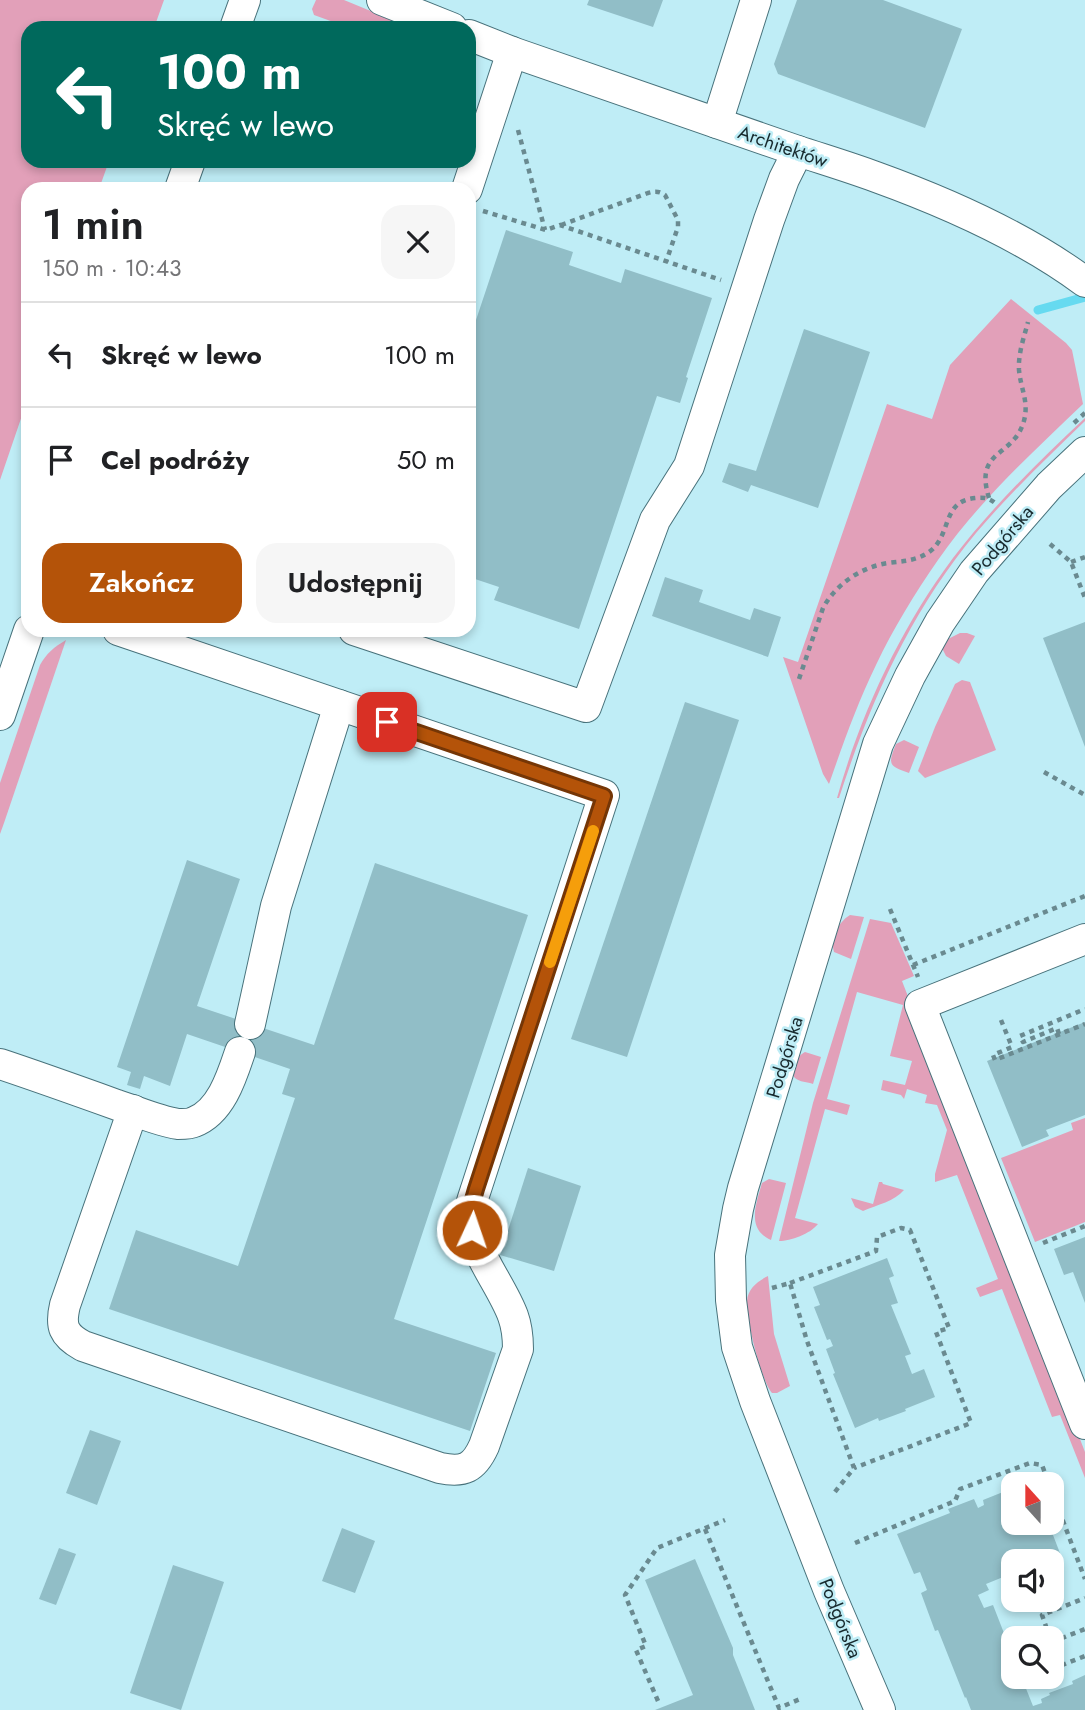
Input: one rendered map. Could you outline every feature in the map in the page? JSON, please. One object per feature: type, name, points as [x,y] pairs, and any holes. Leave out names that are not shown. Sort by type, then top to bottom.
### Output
[{"type":"street","points":[[238,21],[245,0]]},
{"type":"street","points":[[382,0],[416,7],[440,21]]},
{"type":"street","points":[[717,123],[756,0]]},
{"type":"street","name":"Architektów","points":[[476,38],[876,176],[946,204],[1014,237],[1079,277]]},
{"type":"street","points":[[476,192],[513,52]]},
{"type":"street","points":[[375,637],[586,707],[655,520],[690,466],[783,178],[798,151]]},
{"type":"street","name":"Podgórska","points":[[880,1710],[824,1578],[737,1348],[731,1300],[730,1255],[743,1188],[878,744],[910,676],[940,622],[974,572],[1049,485],[1085,452]]},
{"type":"street","points":[[0,715],[27,637]]},
{"type":"street","points":[[133,1110],[65,1305],[62,1317],[64,1330],[72,1340],[440,1468],[455,1471],[468,1468],[478,1459],[518,1349],[518,1334],[513,1316],[478,1247],[472,1230],[470,1210],[604,796],[139,637]]},
{"type":"street","points":[[250,1024],[276,906],[339,705]]},
{"type":"street","points":[[1085,939],[920,1004],[1085,1424]]},
{"type":"street","points":[[0,1064],[168,1122],[182,1124],[195,1122],[206,1115],[223,1094],[240,1052]]},
{"type":"path","points":[[517,129],[545,230]]},
{"type":"path","points":[[476,201],[545,230],[657,191],[665,195],[678,220],[666,262]]},
{"type":"path","points":[[560,225],[747,289]]},
{"type":"path","points":[[995,503],[989,498],[985,479],[989,463],[1017,438],[1025,418],[1026,398],[1019,366],[1028,322]]},
{"type":"path","points":[[799,679],[823,608],[844,582],[878,565],[918,558],[935,547],[949,516],[959,502],[989,498]]},
{"type":"path","points":[[1050,544],[1071,562],[1085,598]]},
{"type":"path","points":[[1071,562],[1085,557]]},
{"type":"path","points":[[1044,772],[1085,795]]},
{"type":"path","points":[[890,909],[913,965],[1085,896]]},
{"type":"path","points":[[1059,1034],[1057,1028],[1023,1042],[1020,1036],[1085,1009]]},
{"type":"path","points":[[1001,1020],[1012,1047],[993,1055],[995,1060],[1085,1024]]},
{"type":"path","points":[[1041,1244],[1085,1226]]},
{"type":"path","points":[[772,1289],[876,1251],[877,1237],[901,1228],[910,1230],[949,1328],[936,1332],[971,1423],[854,1468],[834,1493]]},
{"type":"path","points":[[790,1283],[807,1341],[854,1468]]},
{"type":"path","points":[[1006,1472],[1030,1463],[1042,1465],[1045,1472]]},
{"type":"path","points":[[855,1543],[955,1501],[960,1489],[1001,1474]]},
{"type":"path","points":[[658,1702],[636,1650],[646,1646],[625,1595],[657,1548],[725,1520]]},
{"type":"path","points":[[1064,1524],[1085,1579]]},
{"type":"path","points":[[705,1529],[779,1708],[800,1699]]},
{"type":"path","points":[[1046,1626],[1042,1615],[1085,1598]]},
{"type":"path","points":[[1064,1636],[1085,1629]]},
{"type":"path","points":[[1064,1665],[1085,1656]]},
{"type":"shaded area","points":[[0,0],[164,0],[156,21],[21,21],[21,168],[106,168],[102,182],[21,182],[21,418],[0,480]]},
{"type":"shaded area","points":[[316,0],[344,0],[395,21],[331,21],[314,15],[312,9]]},
{"type":"shaded area","points":[[1011,299],[1072,350],[1083,404],[988,498],[929,573],[876,665],[856,709],[829,784],[823,774],[783,657],[798,662],[887,404],[932,419],[950,365]]},
{"type":"shaded area","points":[[1085,418],[989,518],[932,594],[912,626],[879,693],[837,798],[870,703],[899,643],[934,585],[968,539],[1000,503]]},
{"type":"shaded area","points":[[960,633],[975,636],[959,664],[946,656],[942,648],[948,639]]},
{"type":"shaded area","points":[[66,640],[0,834],[0,783],[40,665],[51,651]]},
{"type":"shaded area","points":[[962,680],[970,682],[996,750],[925,778],[918,771],[955,684]]},
{"type":"shaded area","points":[[904,740],[919,747],[909,773],[894,766],[891,760],[896,744]]},
{"type":"shaded area","points":[[850,915],[864,917],[851,959],[834,952],[833,947],[836,931]]},
{"type":"shaded area","points":[[870,919],[891,923],[914,976],[902,981],[1085,1452],[1085,1478],[1060,1415],[1052,1417],[1002,1289],[980,1297],[976,1288],[998,1279],[957,1175],[935,1182],[947,1130],[937,1105],[925,1103],[927,1095],[907,1089],[904,1099],[901,1095],[881,1090],[883,1080],[905,1085],[912,1061],[890,1056],[903,1005],[857,992],[827,1099],[850,1105],[847,1115],[825,1109],[795,1218],[818,1224],[800,1236],[779,1241],[813,1103]]},
{"type":"shaded area","points":[[805,1052],[821,1057],[813,1084],[793,1075],[795,1063]]},
{"type":"shaded area","points":[[1085,1118],[1085,1222],[1035,1242],[1001,1158],[1073,1130],[1071,1123]]},
{"type":"shaded area","points":[[769,1179],[786,1183],[771,1240],[758,1229],[755,1215],[762,1183]]},
{"type":"shaded area","points":[[879,1182],[904,1190],[891,1200],[863,1211],[855,1207],[851,1198],[873,1204]]},
{"type":"shaded area","points":[[768,1276],[774,1334],[790,1386],[777,1393],[772,1393],[763,1376],[747,1309],[751,1289]]},
{"type":"building","points":[[589,0],[663,0],[653,27],[587,5]]},
{"type":"building","points":[[797,0],[883,0],[962,29],[925,128],[778,74],[774,64]]},
{"type":"building","points":[[506,230],[573,252],[569,265],[621,283],[625,269],[712,298],[680,403],[657,396],[579,629],[494,600],[499,587],[476,579],[476,320]]},
{"type":"building","points":[[804,329],[870,352],[818,508],[751,485],[748,492],[722,482],[729,463],[756,471]]},
{"type":"building","points":[[665,577],[703,590],[699,602],[750,620],[754,608],[781,617],[768,657],[652,616]]},
{"type":"building","points":[[1085,622],[1085,747],[1043,638]]},
{"type":"building","points":[[685,702],[739,720],[627,1057],[571,1039]]},
{"type":"building","points":[[187,860],[240,879],[197,1006],[314,1045],[375,863],[528,915],[394,1319],[496,1353],[470,1431],[109,1309],[136,1230],[238,1266],[295,1098],[282,1094],[290,1069],[187,1034],[170,1086],[144,1076],[140,1089],[127,1085],[131,1072],[117,1067]]},
{"type":"building","points":[[1085,1022],[1085,1115],[1046,1130],[1049,1136],[1022,1147],[987,1061]]},
{"type":"building","points":[[528,1168],[581,1186],[554,1271],[500,1255]]},
{"type":"building","points":[[1085,1237],[1085,1303],[1073,1272],[1064,1275],[1054,1249]]},
{"type":"building","points":[[887,1258],[894,1276],[889,1278],[898,1303],[891,1305],[911,1354],[905,1356],[912,1374],[924,1369],[935,1397],[905,1409],[906,1411],[879,1421],[878,1418],[855,1428],[833,1374],[835,1373],[826,1349],[833,1346],[830,1339],[827,1340],[814,1307],[820,1305],[813,1287]]},
{"type":"building","points":[[90,1430],[121,1441],[97,1505],[66,1493]]},
{"type":"building","points":[[1001,1493],[1001,1535],[1053,1535],[1058,1549],[1001,1549],[1001,1578],[986,1584],[989,1590],[978,1595],[984,1608],[993,1605],[1001,1626],[1001,1689],[1026,1689],[1033,1706],[1042,1703],[1041,1699],[1050,1695],[1049,1693],[1064,1689],[1073,1684],[1072,1681],[1085,1675],[1085,1710],[971,1710],[965,1698],[921,1593],[927,1590],[920,1572],[914,1574],[897,1534],[950,1513],[948,1509],[974,1499],[978,1508],[984,1505],[983,1500]]},
{"type":"building","points":[[342,1528],[375,1541],[355,1593],[322,1581]]},
{"type":"building","points":[[59,1548],[76,1554],[56,1605],[39,1599]]},
{"type":"building","points":[[695,1559],[733,1648],[733,1655],[755,1710],[655,1710],[693,1695],[645,1580]]},
{"type":"building","points":[[173,1565],[224,1582],[181,1710],[130,1693]]},
{"type":"waterway","points":[[1038,310],[1085,297]]},
{"type":"slow traffic","points":[[550,962],[593,831]]},
{"type":"route","points":[[387,722],[604,796],[476,1189],[470,1210],[472,1230]]}]
